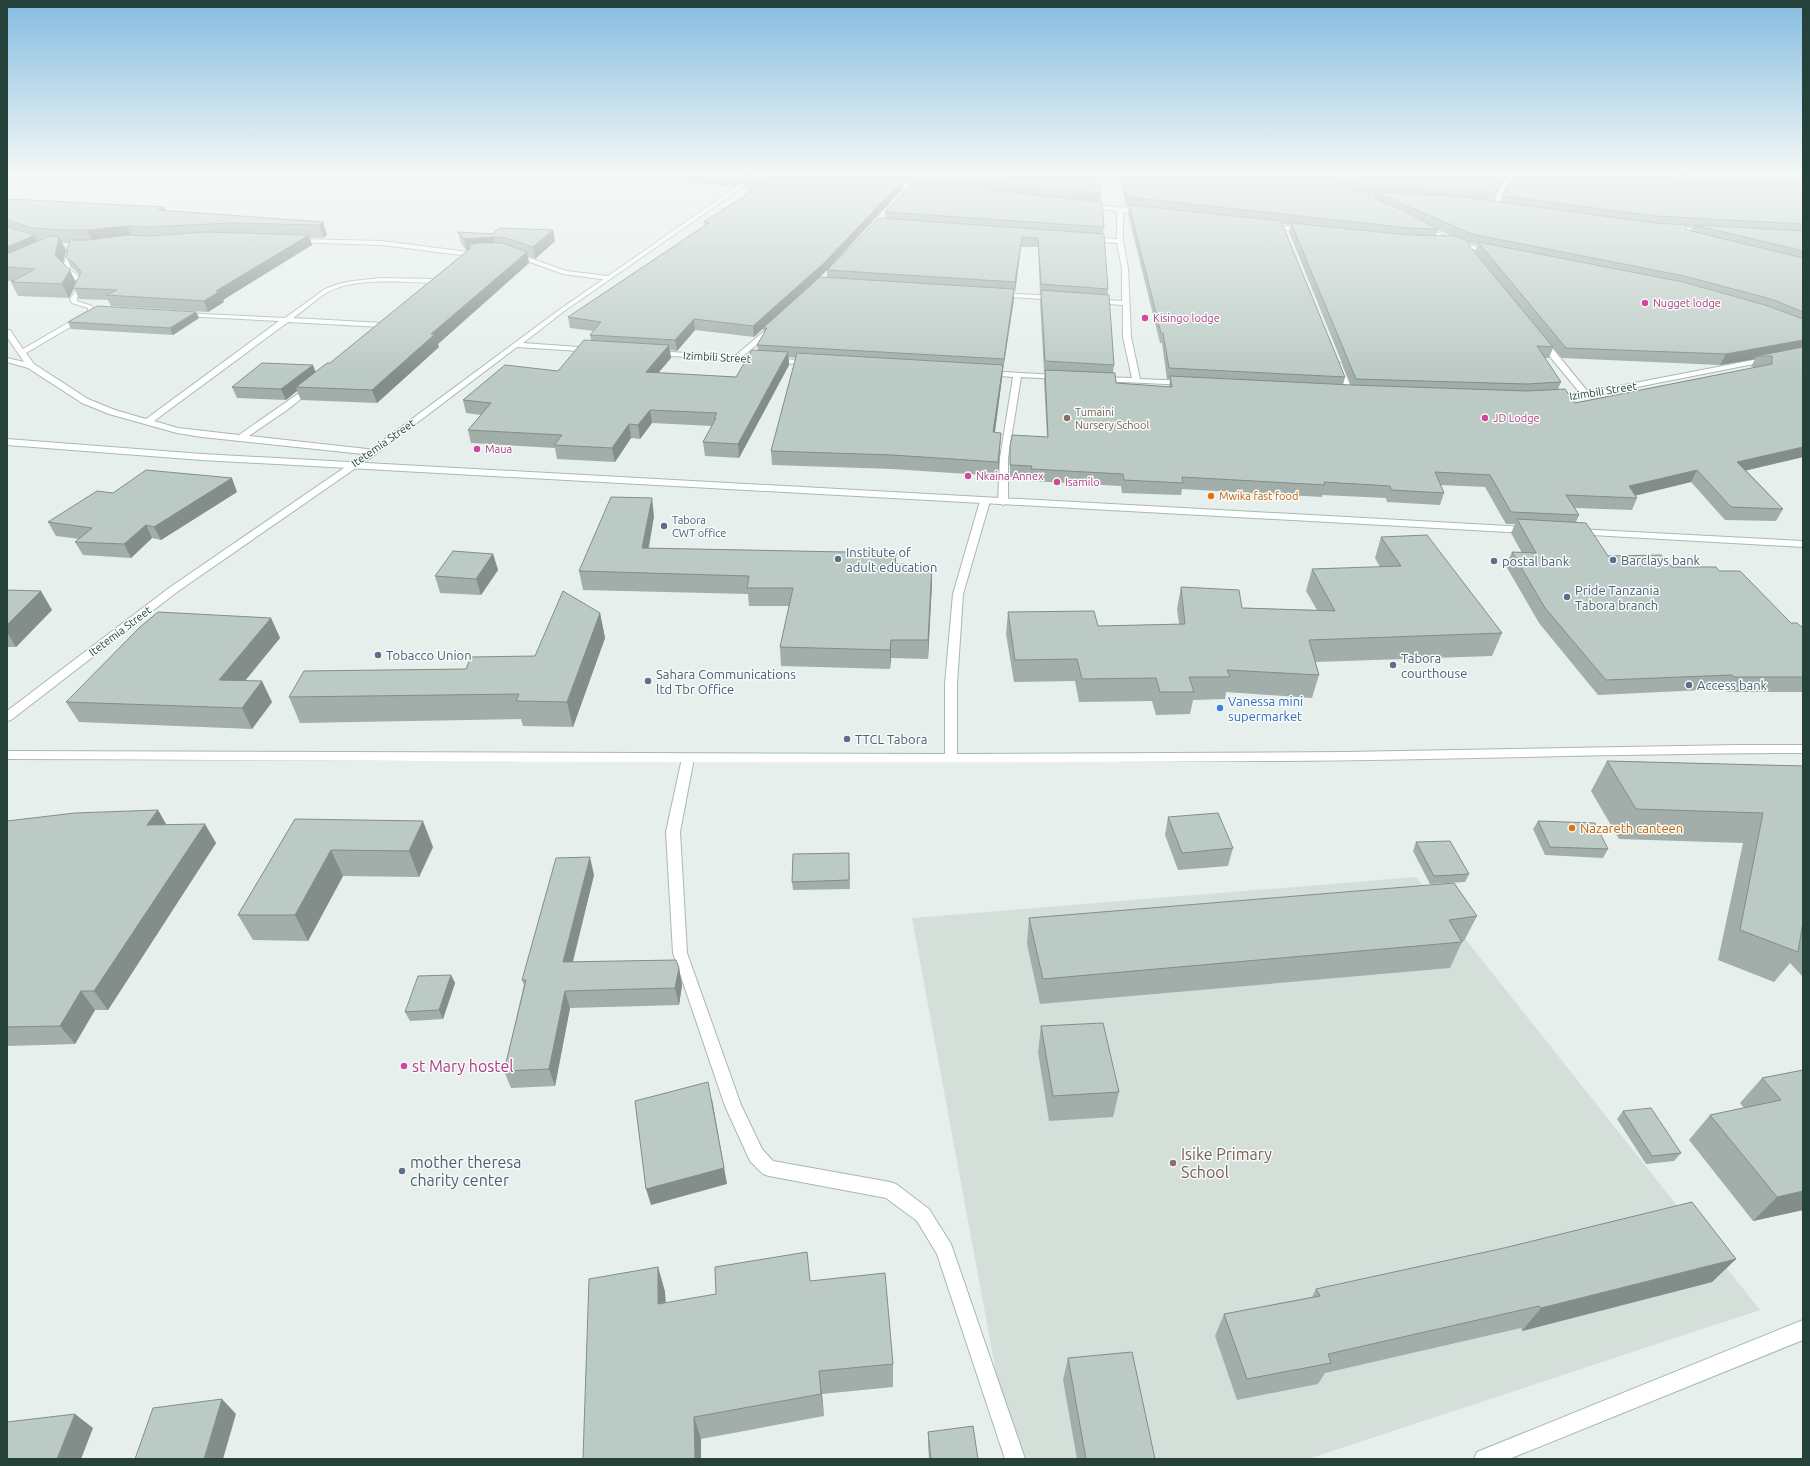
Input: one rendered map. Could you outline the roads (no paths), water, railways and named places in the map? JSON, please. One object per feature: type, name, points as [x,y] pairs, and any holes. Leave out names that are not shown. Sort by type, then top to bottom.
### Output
[{"type":"street","name":"Itetemia Street","points":[[7,717],[173,590],[353,464],[373,452],[514,345],[662,240]]},
{"type":"street","points":[[1113,240],[1120,241],[1125,269],[1127,337],[1137,381]]},
{"type":"street","points":[[1451,240],[1467,247],[1501,254]]},
{"type":"street","points":[[288,241],[382,244],[472,253],[459,262]]},
{"type":"street","points":[[1440,242],[1454,242]]},
{"type":"street","points":[[21,354],[96,309],[74,302],[72,299],[80,288],[81,284],[79,280],[66,270],[65,267],[72,252],[71,247]]},
{"type":"street","points":[[1467,247],[1472,257]]},
{"type":"street","points":[[506,252],[530,259],[565,273],[608,278]]},
{"type":"street","points":[[147,422],[321,294],[336,286],[373,280],[439,279],[426,290]]},
{"type":"street","points":[[990,294],[1066,299]]},
{"type":"street","points":[[1088,300],[1125,302]]},
{"type":"street","points":[[173,313],[382,326]]},
{"type":"street","points":[[737,358],[779,322]]},
{"type":"street","points":[[7,332],[21,354],[31,366],[85,401],[112,412],[147,422],[202,434],[373,452]]},
{"type":"street","points":[[1536,335],[1586,395]]},
{"type":"street","points":[[514,345],[598,350]]},
{"type":"street","name":"Izimbili Street","points":[[644,353],[815,363]]},
{"type":"street","points":[[1334,357],[1349,393]]},
{"type":"street","name":"Izimbili Street","points":[[1546,398],[1586,395],[1780,357]]},
{"type":"street","points":[[7,360],[31,366]]},
{"type":"street","points":[[978,373],[1065,377]]},
{"type":"street","points":[[1003,502],[1004,458],[1017,375]]},
{"type":"street","points":[[1089,378],[1192,384]]},
{"type":"street","points":[[240,438],[284,408],[319,380]]},
{"type":"street","points":[[7,442],[202,457],[353,464],[985,501],[1534,530]]},
{"type":"street","points":[[951,758],[951,684],[958,594],[985,501]]},
{"type":"street","points":[[1565,532],[1803,544]]},
{"type":"street","points":[[7,755],[951,758],[1369,756],[1733,748],[1803,749]]},
{"type":"street","points":[[688,758],[673,832],[680,953],[733,1106],[747,1138],[756,1155],[770,1168],[890,1190],[923,1215],[945,1250],[1015,1459]]},
{"type":"street","points":[[1484,1459],[1803,1330]]},
{"type":"place","name":"Nugget lodge","points":[[1645,303]]},
{"type":"place","name":"Kisingo lodge","points":[[1145,318]]},
{"type":"place","name":"Tumaini Nursery School","points":[[1067,418]]},
{"type":"place","name":"JD Lodge","points":[[1485,418]]},
{"type":"place","name":"Maua","points":[[477,449]]},
{"type":"place","name":"Nkaina Annex","points":[[968,476]]},
{"type":"place","name":"Isamilo","points":[[1057,482]]},
{"type":"place","name":"Mwika fast food","points":[[1211,496]]},
{"type":"place","name":"Tabora CWT office","points":[[664,526]]},
{"type":"place","name":"Institute of adult education","points":[[838,559]]},
{"type":"place","name":"Barclays bank","points":[[1613,560]]},
{"type":"place","name":"postal bank","points":[[1494,561]]},
{"type":"place","name":"Pride Tanzania Tabora branch","points":[[1567,597]]},
{"type":"place","name":"Tobacco Union","points":[[378,655]]},
{"type":"place","name":"Tabora courthouse","points":[[1393,665]]},
{"type":"place","name":"Sahara Communications ltd Tbr Office","points":[[648,681]]},
{"type":"place","name":"Access bank","points":[[1689,685]]},
{"type":"place","name":"Vanessa mini supermarket","points":[[1220,708]]},
{"type":"place","name":"TTCL Tabora","points":[[847,739]]},
{"type":"place","name":"Nazareth canteen","points":[[1572,828]]},
{"type":"place","name":"st Mary hostel","points":[[404,1066]]},
{"type":"place","name":"Isike Primary School","points":[[1173,1163]]},
{"type":"place","name":"mother theresa charity center","points":[[402,1171]]}]
